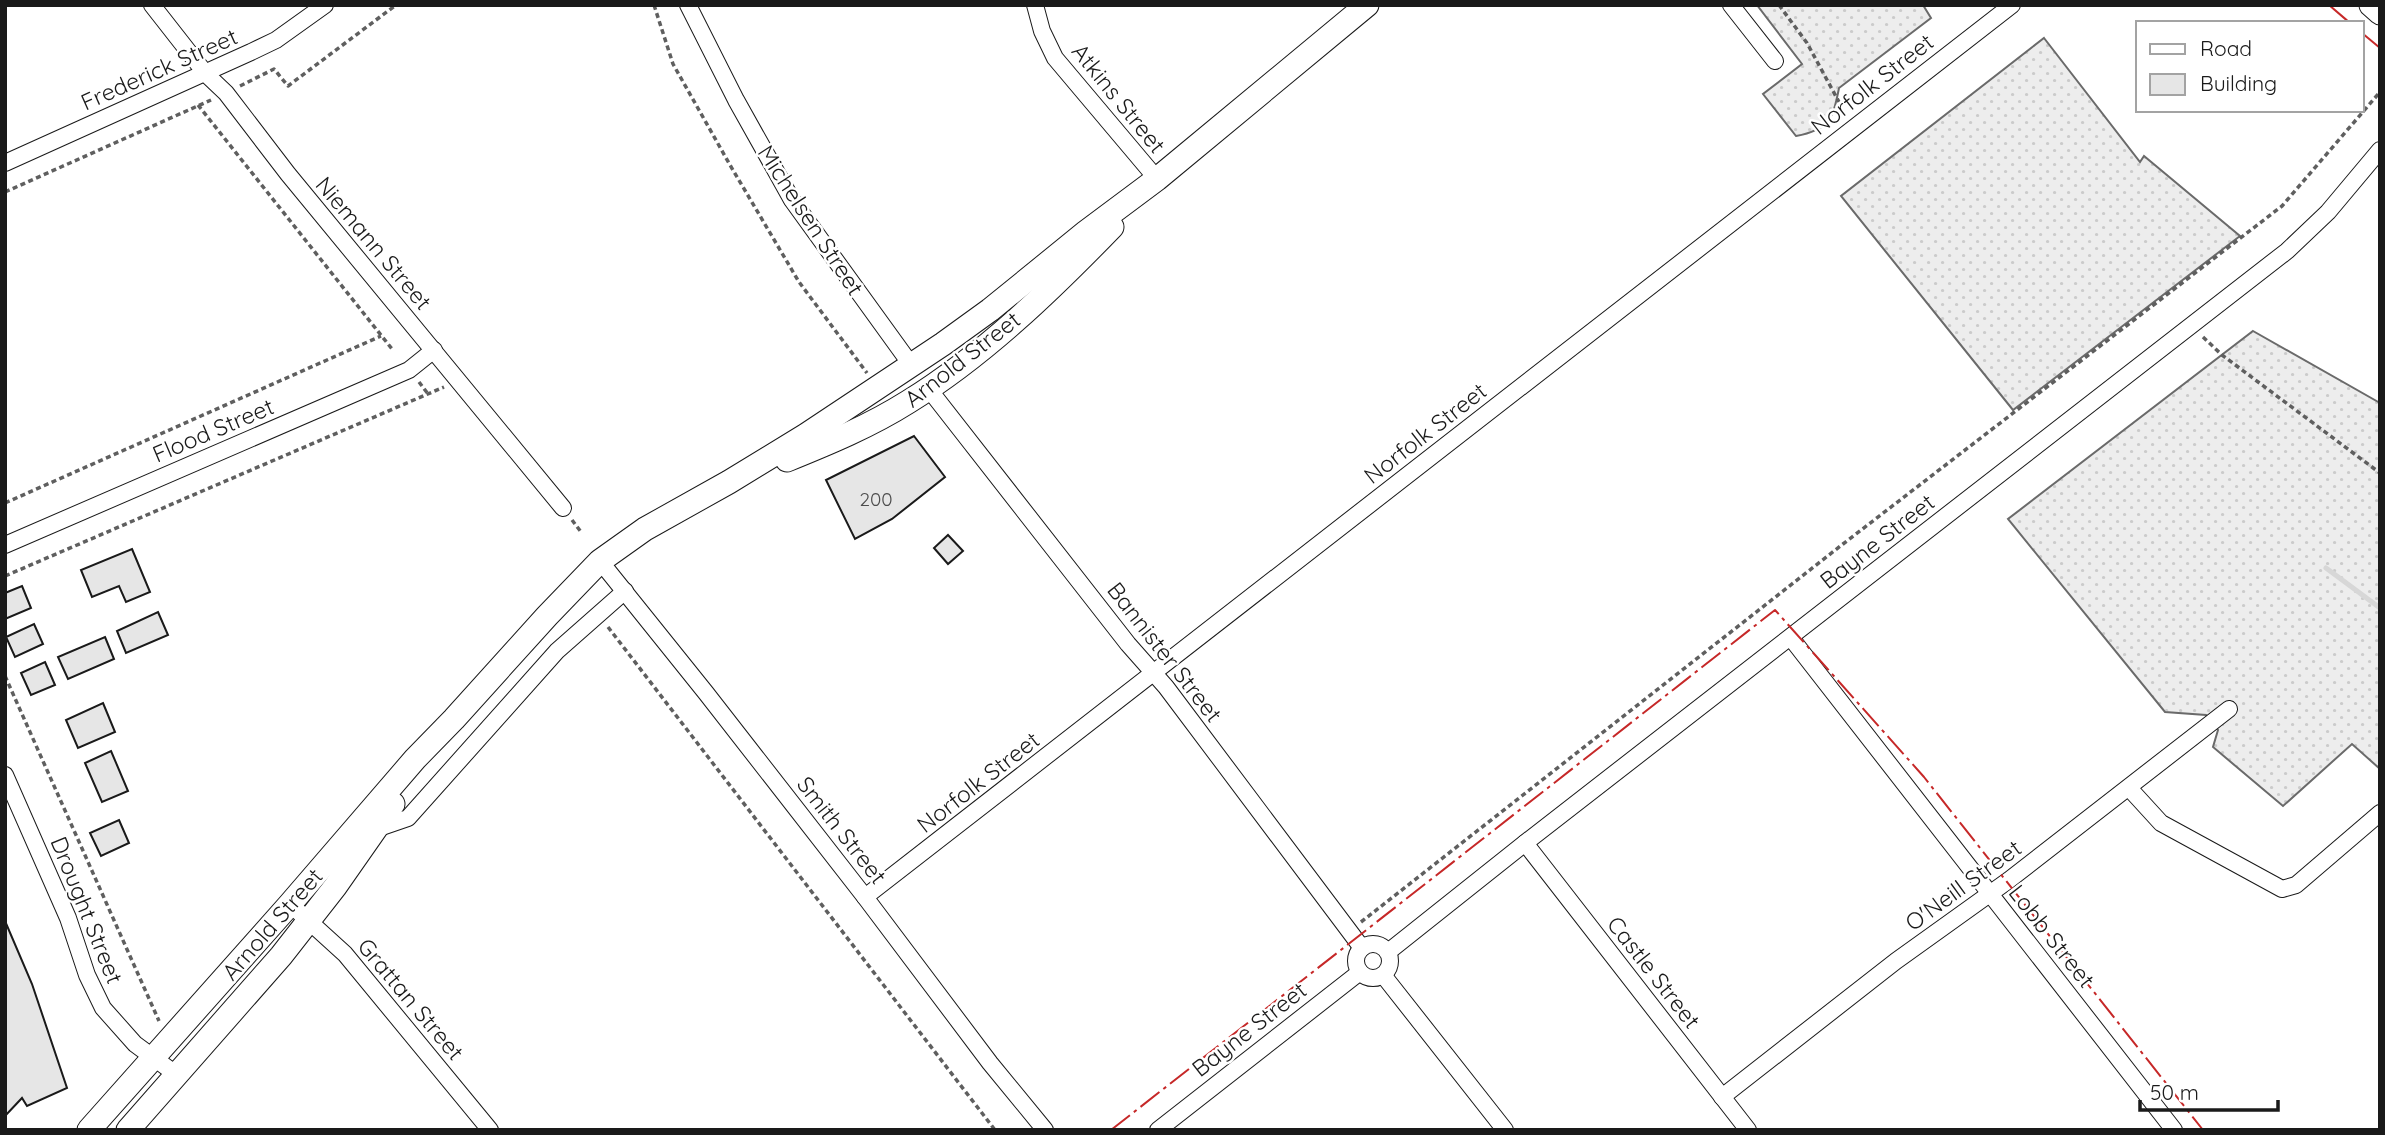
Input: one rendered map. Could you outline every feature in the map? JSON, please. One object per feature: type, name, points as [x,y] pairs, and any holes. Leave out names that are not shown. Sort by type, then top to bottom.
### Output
[{"type":"main road","name":"Arnold Street","points":[[89,1130],[415,759],[600,561],[645,529],[729,482],[846,410],[990,310],[1086,232],[1157,179],[1367,5]]},
{"type":"main road","points":[[2371,5],[2380,13]]},
{"type":"main road","name":"Arnold Street","points":[[729,482],[854,432],[928,388],[994,338],[1055,284],[1157,179]]},
{"type":"main road","name":"Michelsen Street","points":[[912,366],[928,388]]},
{"type":"main road","name":"Arnold Street","points":[[128,1130],[249,993],[309,920],[454,719]]},
{"type":"street","name":"Niemann Street","points":[[152,5],[563,508]]},
{"type":"street","name":"Frederick Street","points":[[5,163],[276,40],[325,5]]},
{"type":"street","name":"Michelsen Street","points":[[688,5],[736,100],[792,200],[912,366]]},
{"type":"street","name":"Atkins Street","points":[[1035,5],[1042,31],[1055,58],[1157,179]]},
{"type":"street","points":[[1731,5],[1774,61]]},
{"type":"street","name":"Norfolk Street","points":[[865,897],[2012,5]]},
{"type":"street","name":"Bayne Street","points":[[1388,952],[1525,842],[2302,238],[2380,150]]},
{"type":"street","name":"Flood Street","points":[[5,545],[409,370],[434,350]]},
{"type":"street","name":"Bannister Street","points":[[928,388],[1154,674],[1362,948]]},
{"type":"street","name":"Smith Street","points":[[600,561],[1045,1130]]},
{"type":"street","points":[[376,829],[408,818],[557,651],[625,591]]},
{"type":"street","name":"Lobb Street","points":[[1790,638],[2174,1130]]},
{"type":"street","name":"O'Neill Street","points":[[1723,1097],[1896,961],[1991,894],[2229,709]]},
{"type":"street","name":"Drought Street","points":[[5,775],[68,918],[93,991],[103,1008],[126,1035],[177,1075]]},
{"type":"street","points":[[2129,788],[2161,823],[2282,889],[2295,885],[2380,813]]},
{"type":"street","name":"Castle Street","points":[[1525,842],[1748,1130]]},
{"type":"street","name":"Grattan Street","points":[[290,904],[345,954],[490,1130]]},
{"type":"street","points":[[1374,944],[1382,946],[1388,952],[1390,964],[1383,975],[1368,978],[1360,972],[1356,960],[1362,948],[1374,944]]},
{"type":"street","name":"Bayne Street","points":[[1159,1127],[1360,972]]},
{"type":"street","points":[[1383,975],[1505,1130]]},
{"type":"path","points":[[235,89],[274,69],[288,86],[396,5]]},
{"type":"path","points":[[654,5],[673,64],[730,166],[799,282],[870,377]]},
{"type":"path","points":[[1779,5],[1807,43],[1839,102]]},
{"type":"path","points":[[2364,111],[2380,92]]},
{"type":"path","points":[[5,192],[217,97]]},
{"type":"path","points":[[198,106],[392,349]]},
{"type":"path","points":[[1360,922],[1854,535],[2282,206],[2363,112]]},
{"type":"path","points":[[2193,324],[2222,355],[2380,473]]},
{"type":"path","points":[[5,503],[381,336]]},
{"type":"path","points":[[5,576],[459,381]]},
{"type":"path","points":[[419,383],[428,394]]},
{"type":"path","points":[[604,622],[995,1130]]},
{"type":"path","points":[[5,676],[143,988],[163,1025]]},
{"type":"shaded area","points":[[1757,5],[1923,5],[1931,18],[1839,88],[1834,108],[1823,126],[1796,136],[1763,94],[1802,64]]},
{"type":"shaded area","points":[[2044,38],[2140,162],[2144,156],[2240,236],[2013,410],[1841,196]]},
{"type":"shaded area","points":[[2253,331],[2380,403],[2380,769],[2352,744],[2283,806],[2213,747],[2218,730],[2206,715],[2165,712],[2008,519]]},
{"type":"building","points":[[914,436],[945,477],[892,519],[855,539],[826,480]]},
{"type":"building","points":[[948,535],[963,551],[948,564],[934,548]]},
{"type":"building","points":[[132,549],[150,592],[126,602],[119,586],[92,597],[81,570]]},
{"type":"building","points":[[22,586],[31,608],[5,619],[5,593]]},
{"type":"building","points":[[158,612],[168,635],[126,653],[117,631]]},
{"type":"building","points":[[34,624],[43,644],[15,657],[6,637]]},
{"type":"building","points":[[105,637],[114,659],[68,679],[58,657]]},
{"type":"building","points":[[45,662],[55,685],[31,695],[21,673]]},
{"type":"building","points":[[103,703],[115,732],[78,748],[66,720]]},
{"type":"building","points":[[111,751],[128,791],[102,802],[85,763]]},
{"type":"building","points":[[119,820],[129,843],[101,856],[90,833]]},
{"type":"building","points":[[5,921],[32,984],[67,1088],[27,1106],[22,1098],[5,1116]]},
{"type":"waterway","points":[[2326,568],[2380,608]]},
{"type":"power","points":[[2329,5],[2348,21]]},
{"type":"power","points":[[2364,35],[2380,48]]},
{"type":"power","points":[[1111,1130],[1775,610],[1924,777],[2203,1130]]}]
